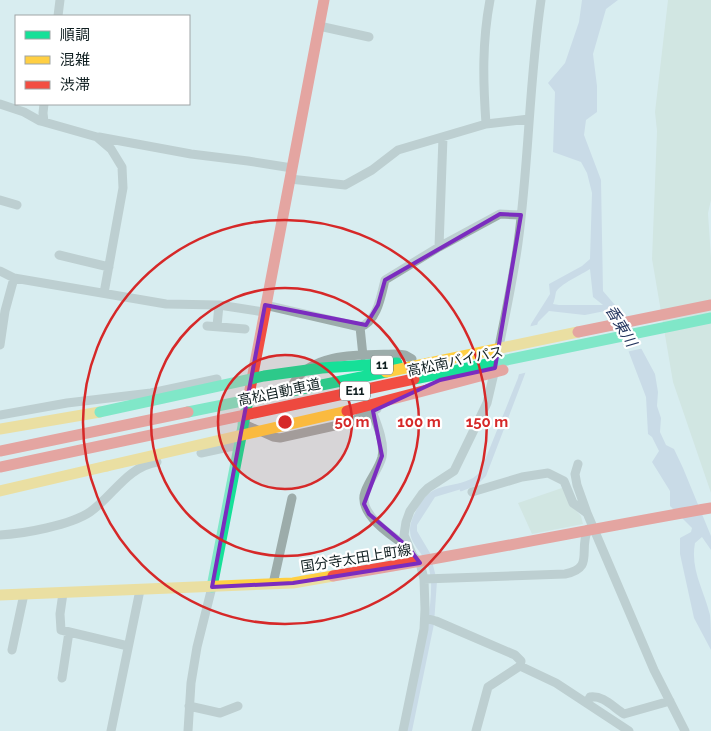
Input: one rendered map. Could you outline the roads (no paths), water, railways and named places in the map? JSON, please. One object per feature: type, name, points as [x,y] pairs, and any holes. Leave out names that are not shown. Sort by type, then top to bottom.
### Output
[{"type":"main road","points":[[212,587],[324,0]]},
{"type":"main road","name":"高松南バイパス","points":[[0,445],[500,341],[711,301]]},
{"type":"main road","name":"高松自動車道","points":[[0,451],[711,305]]},
{"type":"main road","name":"高松南バイパス","points":[[0,468],[242,423],[711,320]]},
{"type":"main road","name":"高松自動車道","points":[[0,468],[402,381],[711,320]]},
{"type":"main road","points":[[0,491],[314,420],[538,362],[578,346]]},
{"type":"main road","points":[[0,429],[100,412],[264,376],[322,368],[453,359]]},
{"type":"main road","name":"国分寺太田上町線","points":[[0,595],[273,584],[324,579],[425,562],[711,508]]},
{"type":"street","points":[[58,15],[60,0]]},
{"type":"street","points":[[486,124],[483,50],[490,0]]},
{"type":"street","points":[[408,547],[404,530],[410,511],[428,488],[454,471],[487,404],[511,289],[541,0]]},
{"type":"street","points":[[319,26],[368,37]]},
{"type":"street","points":[[0,104],[24,112],[40,121],[97,137],[191,154],[248,161],[345,185],[372,170],[398,150],[486,124],[529,119]]},
{"type":"street","points":[[44,105],[42,113],[44,122]]},
{"type":"street","points":[[97,137],[111,149],[122,167],[123,188],[104,293]]},
{"type":"street","points":[[439,247],[443,137]]},
{"type":"street","points":[[0,200],[17,205]]},
{"type":"street","points":[[0,271],[14,278],[166,304],[265,308],[360,327],[366,325],[373,315],[385,280],[439,247],[500,214],[520,215]]},
{"type":"street","points":[[60,255],[109,267]]},
{"type":"street","points":[[0,345],[5,310],[14,278]]},
{"type":"street","points":[[217,326],[219,305]]},
{"type":"street","points":[[207,326],[245,329]]},
{"type":"street","points":[[360,327],[363,356]]},
{"type":"street","points":[[292,384],[310,366],[322,360],[397,354],[412,359]]},
{"type":"street","points":[[0,415],[50,405],[151,393],[222,378],[232,379],[248,393]]},
{"type":"street","points":[[242,423],[273,437],[280,438],[348,423],[440,380]]},
{"type":"street","points":[[372,411],[381,442],[382,456],[364,494],[364,504],[369,514],[390,535],[425,562],[429,619],[403,731]]},
{"type":"street","points":[[0,535],[64,524],[78,519],[105,500],[122,480],[150,463],[238,445]]},
{"type":"street","points":[[578,464],[576,474],[577,486],[587,513],[654,670],[685,731]]},
{"type":"street","points":[[472,492],[522,477],[548,473],[564,481],[573,503],[587,513]]},
{"type":"street","points":[[273,584],[292,498]]},
{"type":"street","points":[[426,579],[574,573],[581,568],[584,562],[584,538],[595,529]]},
{"type":"street","points":[[188,731],[191,682],[196,647],[212,587]]},
{"type":"street","points":[[111,731],[140,590]]},
{"type":"street","points":[[63,593],[60,614],[61,630],[128,646]]},
{"type":"street","points":[[12,650],[24,594]]},
{"type":"street","points":[[429,619],[515,655],[521,661],[520,666]]},
{"type":"street","points":[[62,678],[69,632]]},
{"type":"street","points":[[520,666],[556,683],[587,703],[616,727],[630,731]]},
{"type":"street","points":[[476,731],[488,687],[520,666]]},
{"type":"street","points":[[587,703],[590,697],[596,696],[602,698],[624,714],[670,701]]},
{"type":"street","points":[[189,706],[220,713],[238,706]]},
{"type":"water","name":"香東川","points":[[582,0],[618,0],[606,9],[593,54],[597,86],[597,112],[586,120],[584,135],[601,180],[603,291],[615,305],[655,374],[658,392],[657,406],[661,418],[660,432],[666,445],[674,449],[711,536],[711,550],[702,537],[695,543],[694,562],[710,615],[711,650],[694,618],[680,554],[680,538],[691,532],[692,528],[670,506],[670,491],[652,462],[659,451],[652,437],[648,434],[646,397],[628,350],[611,318],[549,311],[538,322],[525,374],[486,476],[478,484],[435,497],[417,525],[417,531],[430,553],[437,581],[434,624],[412,731],[405,731],[427,628],[431,590],[429,568],[411,537],[410,529],[413,518],[420,504],[431,492],[444,486],[466,481],[474,477],[481,470],[518,378],[531,324],[550,294],[549,284],[582,266],[590,259],[592,193],[587,173],[581,162],[553,152],[555,92],[548,83],[565,63],[579,22]],"holes":[[[590,269],[593,297],[603,305],[553,304],[558,289]]]},
{"type":"waterway","points":[[461,490],[474,485]]}]
